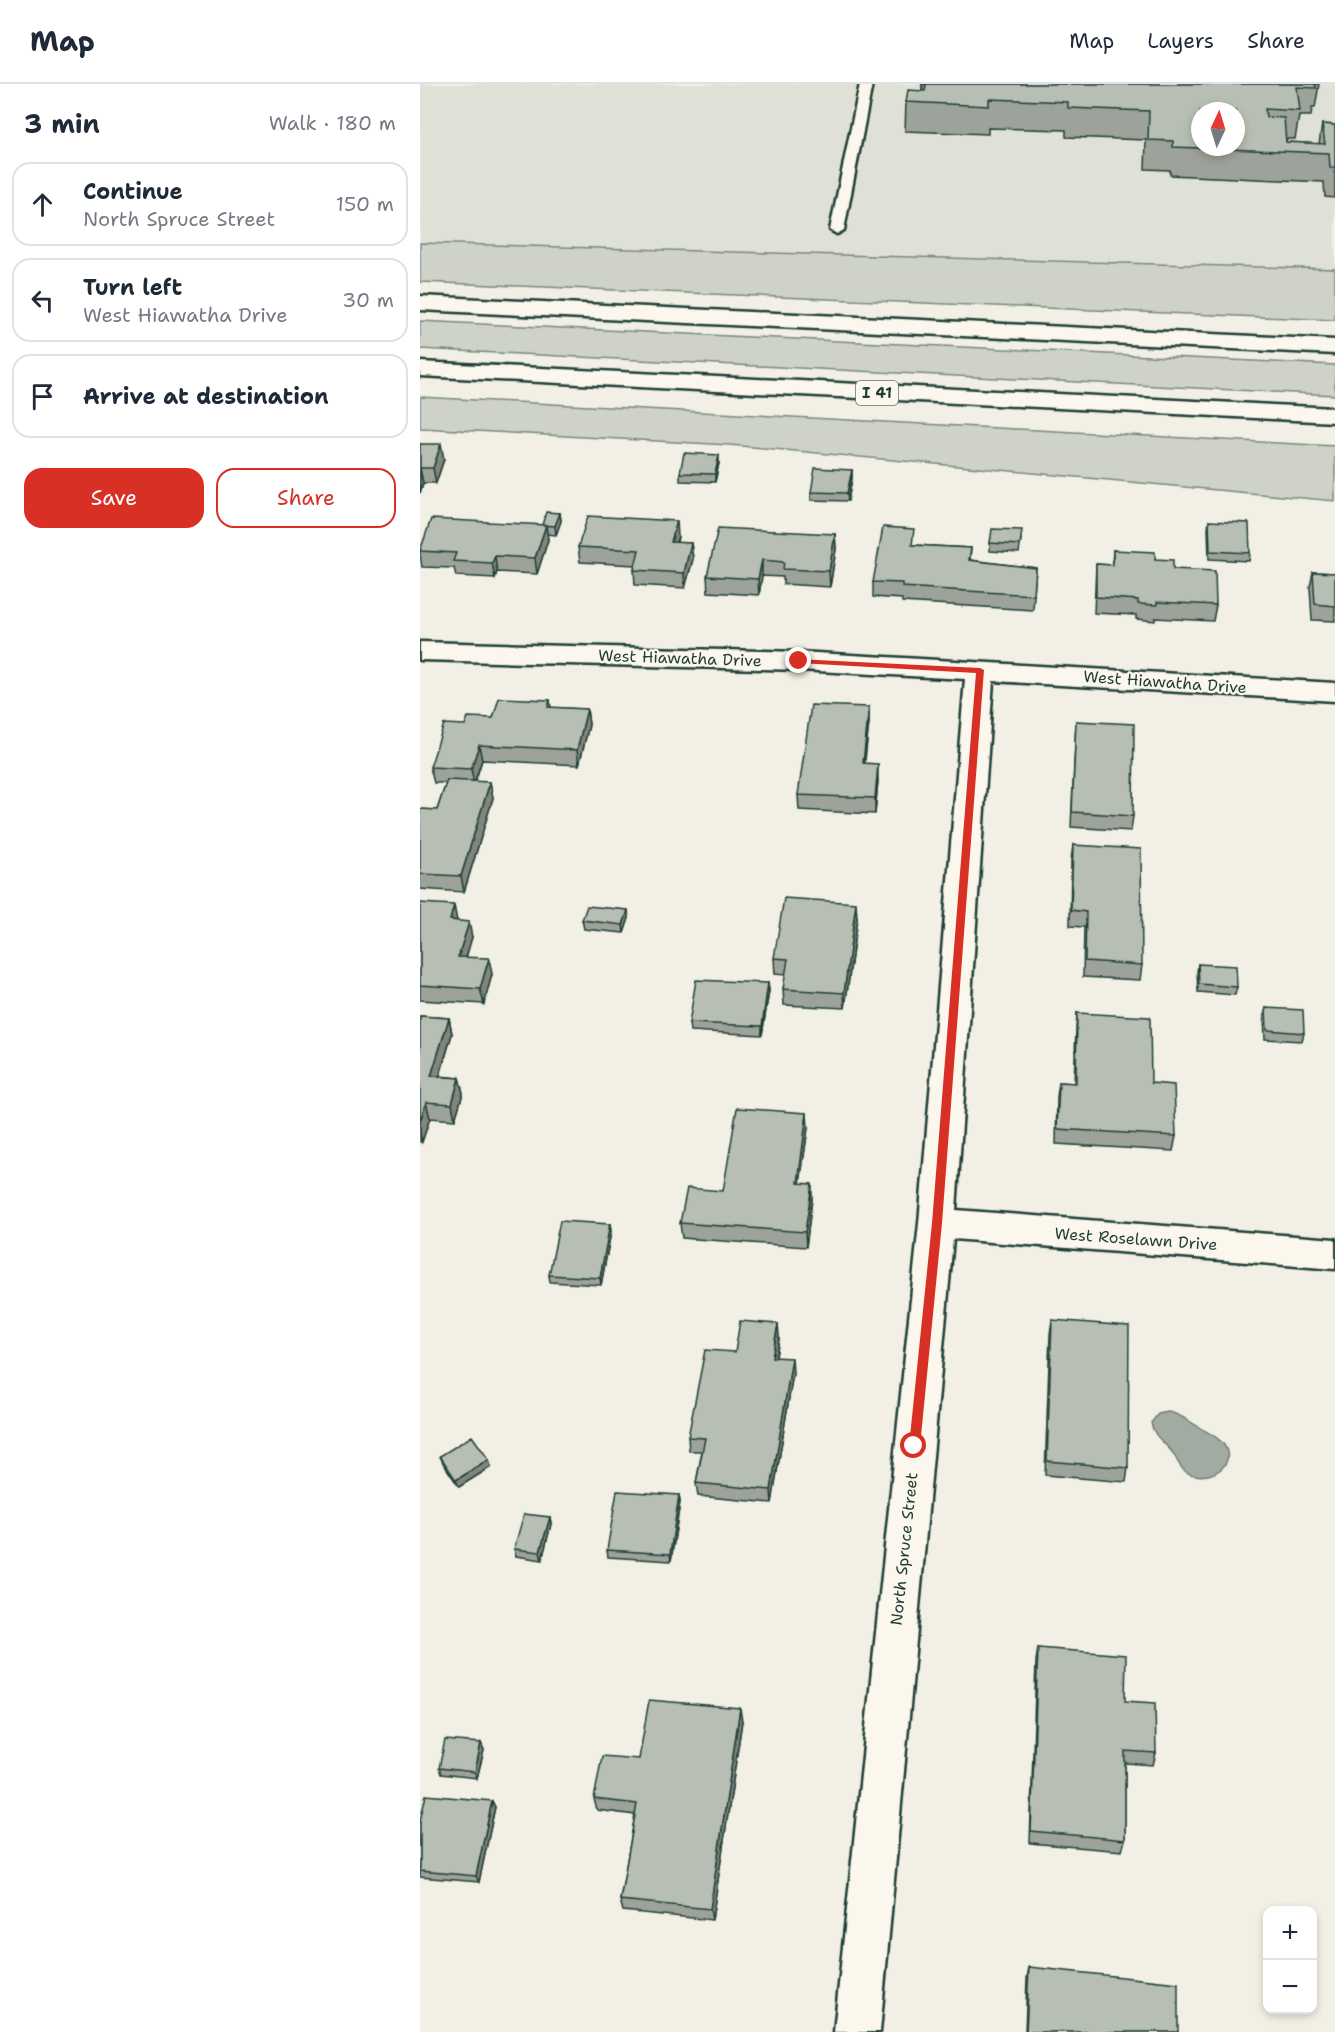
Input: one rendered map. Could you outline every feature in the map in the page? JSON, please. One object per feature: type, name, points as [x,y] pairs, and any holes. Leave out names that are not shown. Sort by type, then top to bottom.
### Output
[{"type":"main road","points":[[420,303],[1335,347]]},
{"type":"main road","name":"I 41","points":[[420,369],[1335,415]]},
{"type":"main road","name":"West Hiawatha Drive","points":[[420,651],[799,661],[1335,692]]},
{"type":"main road","name":"North Spruce Street","points":[[857,2032],[937,1223],[980,670]]},
{"type":"main road","name":"West Roselawn Drive","points":[[937,1223],[1335,1254]]},
{"type":"lane","points":[[837,230],[866,84]]},
{"type":"shaded area","points":[[420,84],[1335,84],[1335,269],[420,243]]},
{"type":"shaded area","points":[[420,243],[1335,269],[1335,320],[420,282]]},
{"type":"shaded area","points":[[420,321],[1335,365],[1335,395],[420,349]]},
{"type":"shaded area","points":[[420,397],[1335,446],[1335,501],[730,445],[420,428]]},
{"type":"shaded area","points":[[1168,1412],[1183,1418],[1224,1445],[1227,1461],[1223,1467],[1209,1475],[1200,1476],[1192,1475],[1183,1469],[1152,1428],[1151,1423],[1158,1414]]},
{"type":"building","points":[[926,84],[1315,84],[1316,88],[1297,87],[1300,111],[1265,109],[1266,117],[1284,118],[1286,142],[1325,144],[1322,124],[1335,125],[1335,168],[1330,168],[1329,153],[1245,150],[1245,102],[1191,102],[1191,148],[1173,147],[1173,141],[1148,140],[1149,111],[1068,108],[1068,102],[989,99],[989,106],[906,102],[908,90],[925,91]]},
{"type":"building","points":[[420,444],[441,444],[433,468],[420,468]]},
{"type":"building","points":[[684,453],[719,455],[715,474],[680,473]]},
{"type":"building","points":[[815,468],[852,470],[847,493],[811,492]]},
{"type":"building","points":[[546,512],[560,513],[555,526],[542,525]]},
{"type":"building","points":[[588,516],[677,521],[671,542],[691,543],[684,573],[634,570],[639,550],[578,547]]},
{"type":"building","points":[[431,519],[546,525],[535,558],[495,556],[492,563],[453,561],[456,553],[420,551]]},
{"type":"building","points":[[1209,521],[1249,523],[1250,553],[1210,551]]},
{"type":"building","points":[[883,527],[914,529],[912,545],[971,548],[969,560],[1036,568],[1034,595],[902,587],[902,583],[873,582]]},
{"type":"building","points":[[718,528],[835,534],[829,571],[783,569],[784,562],[762,560],[758,579],[707,576]]},
{"type":"building","points":[[992,529],[1022,530],[1020,545],[990,543]]},
{"type":"building","points":[[1113,550],[1155,552],[1155,559],[1173,560],[1173,569],[1215,571],[1216,605],[1157,602],[1157,605],[1138,604],[1138,600],[1096,597],[1096,564],[1113,565]]},
{"type":"building","points":[[1313,572],[1335,573],[1335,606],[1315,604]]},
{"type":"building","points":[[499,698],[550,700],[548,707],[587,709],[577,750],[479,745],[471,769],[430,767],[444,724],[465,725],[468,717],[493,718]]},
{"type":"building","points":[[811,705],[869,707],[863,763],[878,764],[875,798],[798,795]]},
{"type":"building","points":[[1076,721],[1134,724],[1133,816],[1072,812]]},
{"type":"building","points":[[447,780],[490,782],[461,876],[420,874],[420,809],[437,810]]},
{"type":"building","points":[[1073,845],[1141,849],[1142,965],[1085,961],[1086,912],[1071,910]]},
{"type":"building","points":[[784,898],[856,903],[844,993],[783,989],[788,959],[774,958]]},
{"type":"building","points":[[420,903],[454,905],[450,920],[469,922],[458,957],[489,958],[480,989],[420,985]]},
{"type":"building","points":[[587,906],[628,910],[623,925],[582,920]]},
{"type":"building","points":[[1198,964],[1236,966],[1237,987],[1199,984]]},
{"type":"building","points":[[696,980],[768,983],[762,1026],[689,1023]]},
{"type":"building","points":[[1266,1008],[1303,1010],[1304,1033],[1267,1030]]},
{"type":"building","points":[[1077,1013],[1150,1017],[1151,1083],[1174,1085],[1176,1136],[1057,1129],[1059,1082],[1076,1083]]},
{"type":"building","points":[[420,1016],[449,1018],[431,1076],[459,1078],[452,1104],[426,1102],[420,1121]]},
{"type":"building","points":[[737,1108],[807,1113],[798,1183],[812,1184],[805,1232],[680,1223],[687,1188],[723,1191]]},
{"type":"building","points":[[560,1221],[610,1224],[600,1278],[549,1275]]},
{"type":"building","points":[[1052,1320],[1129,1326],[1128,1468],[1047,1461]]},
{"type":"building","points":[[740,1321],[778,1324],[772,1357],[792,1358],[771,1490],[696,1483],[705,1438],[688,1437],[705,1350],[735,1352]]},
{"type":"building","points":[[472,1436],[489,1460],[456,1480],[440,1456]]},
{"type":"building","points":[[617,1491],[679,1495],[670,1554],[607,1550]]},
{"type":"building","points":[[524,1514],[550,1517],[540,1552],[514,1549]]},
{"type":"building","points":[[1038,1648],[1126,1655],[1125,1701],[1155,1703],[1156,1753],[1125,1751],[1125,1840],[1031,1831]]},
{"type":"building","points":[[649,1700],[740,1708],[710,1909],[620,1900],[637,1804],[594,1799],[602,1756],[639,1759]]},
{"type":"building","points":[[445,1740],[481,1743],[475,1772],[439,1768]]},
{"type":"building","points":[[426,1795],[492,1801],[476,1876],[420,1871],[420,1821]]},
{"type":"building","points":[[1029,1967],[1178,1983],[1178,2032],[1026,2032]]},
{"type":"route","points":[[799,661],[980,670],[937,1223],[914,1446]]}]
